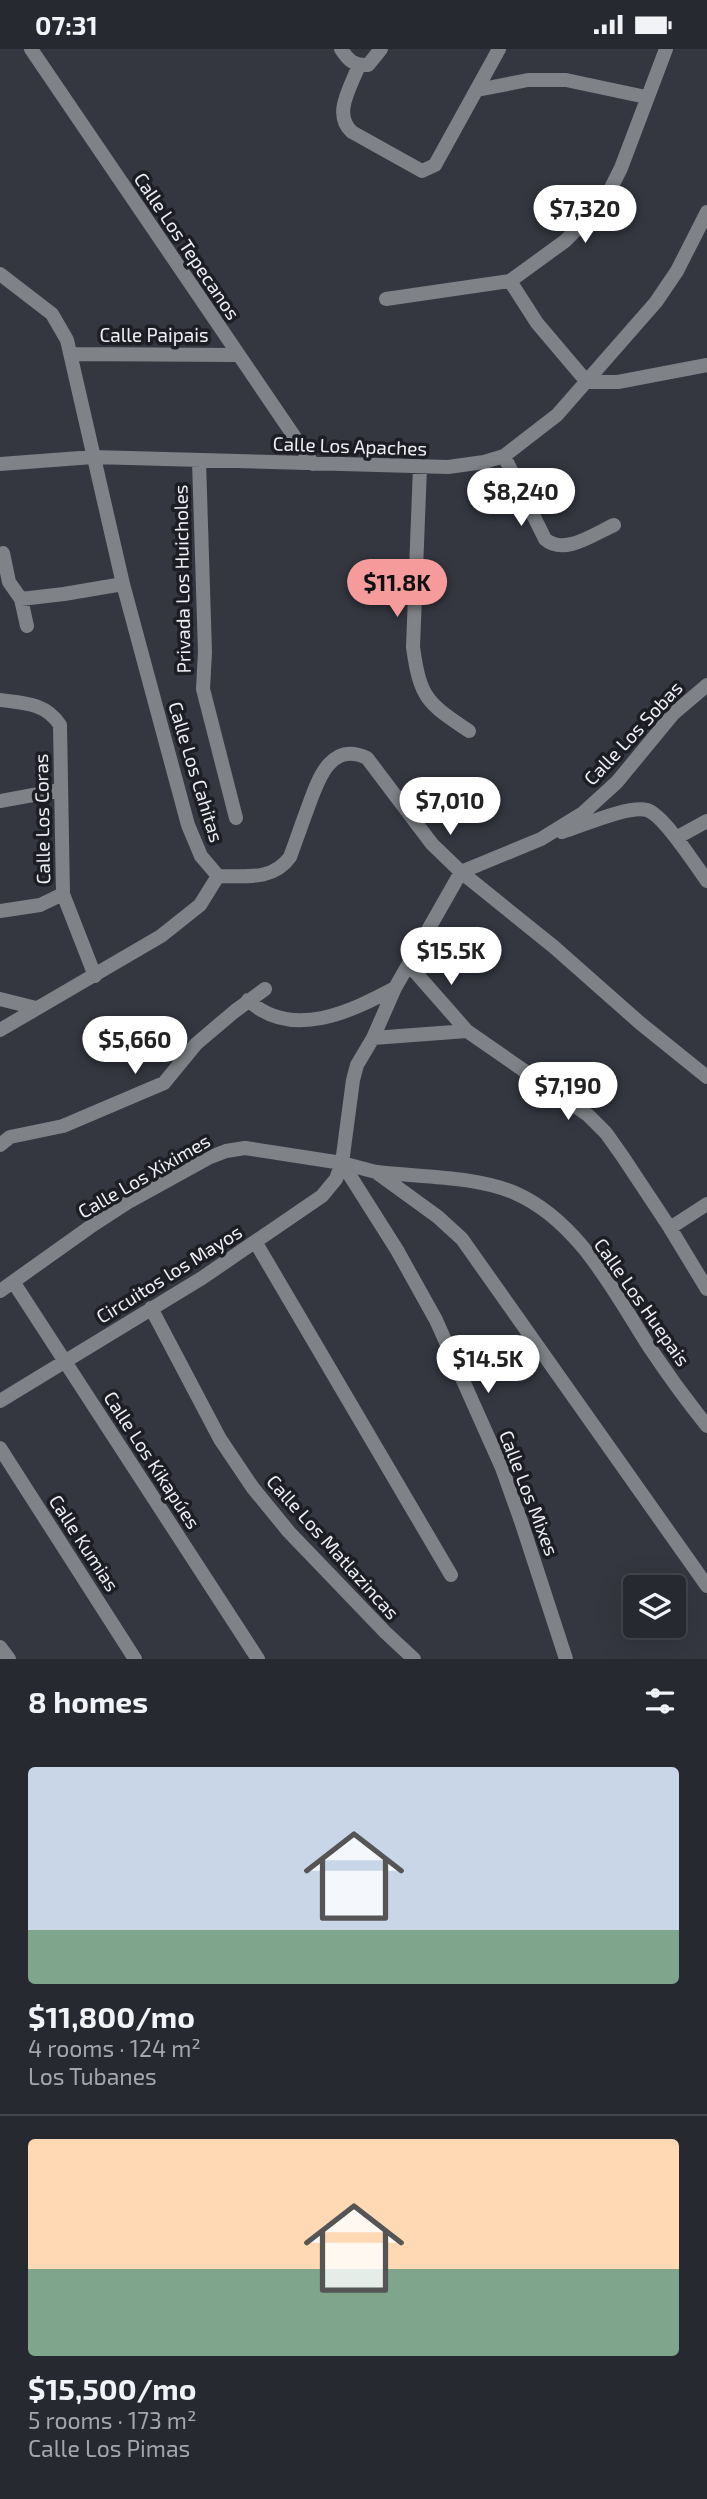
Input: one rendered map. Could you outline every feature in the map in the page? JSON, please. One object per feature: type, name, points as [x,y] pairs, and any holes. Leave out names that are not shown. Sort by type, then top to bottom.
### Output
[{"type":"street","name":"Calle Los Tepecanos","points":[[31,49],[236,355],[313,464]]},
{"type":"street","points":[[341,49],[350,61],[359,65],[368,65],[381,49]]},
{"type":"street","points":[[359,65],[343,108],[342,121],[352,132],[422,171],[435,165],[499,49]]},
{"type":"street","points":[[387,299],[510,281],[565,241],[595,211],[610,190],[621,168],[666,49]]},
{"type":"street","points":[[477,90],[528,81],[566,80],[646,97]]},
{"type":"street","name":"Calle Los Apaches","points":[[0,464],[93,457],[421,467],[466,465],[504,456],[557,415],[656,302],[677,271],[707,212]]},
{"type":"street","name":"Calle Los Cahitas","points":[[0,274],[52,313],[64,332],[123,584],[188,825],[201,856],[218,876]]},
{"type":"street","points":[[510,281],[537,323],[587,382],[618,382],[707,365]]},
{"type":"street","name":"Calle Paipais","points":[[71,354],[236,355]]},
{"type":"street","points":[[504,456],[545,539],[550,543],[563,546],[614,525]]},
{"type":"street","name":"Privada Los Huicholes","points":[[199,461],[205,652],[203,689],[236,818]]},
{"type":"street","points":[[421,467],[413,647],[415,666],[419,685],[427,698],[469,731]]},
{"type":"street","points":[[3,553],[9,582],[22,599],[27,626]]},
{"type":"street","points":[[22,599],[123,584]]},
{"type":"street","name":"Calle Los Sobas","points":[[461,872],[541,839],[583,813],[617,782],[673,714],[707,685]]},
{"type":"street","name":"Calle Los Coras","points":[[0,700],[45,708],[60,725],[63,894],[95,975]]},
{"type":"street","points":[[0,1030],[162,936],[200,905],[218,876],[263,876],[284,865],[290,857],[318,777],[336,758],[346,754],[358,754],[367,758],[432,844],[461,872],[707,1077]]},
{"type":"street","points":[[0,801],[60,790]]},
{"type":"street","points":[[541,839],[639,809],[649,811],[656,815],[676,838],[707,881]]},
{"type":"street","points":[[676,838],[707,821]]},
{"type":"street","points":[[342,1163],[353,1080],[363,1053],[373,1038],[395,988],[461,872]]},
{"type":"street","points":[[0,911],[40,905],[63,894]]},
{"type":"street","points":[[408,965],[467,1031],[588,1115],[612,1141],[707,1289]]},
{"type":"street","points":[[248,1000],[279,1018],[304,1021],[332,1017],[395,988]]},
{"type":"street","points":[[0,1145],[10,1137],[63,1126],[164,1083],[196,1044],[265,989]]},
{"type":"street","points":[[0,999],[36,1008]]},
{"type":"street","points":[[373,1038],[467,1031]]},
{"type":"street","name":"Calle Los Xiximes","points":[[0,1291],[110,1214],[217,1154],[245,1148],[342,1163],[376,1172],[438,1217],[462,1239],[707,1586]]},
{"type":"street","name":"Circuitos los Mayos","points":[[0,1401],[256,1243],[322,1196],[336,1179],[342,1163]]},
{"type":"street","name":"Calle Los Mixes","points":[[342,1163],[397,1250],[436,1320],[502,1468],[566,1659]]},
{"type":"street","name":"Calle Los Huepais","points":[[376,1172],[478,1183],[513,1192],[554,1217],[591,1258],[625,1305],[650,1348],[707,1426]]},
{"type":"street","points":[[670,1228],[707,1204]]},
{"type":"street","points":[[256,1243],[451,1575]]},
{"type":"street","name":"Calle Los Kikapúes","points":[[14,1283],[258,1659]]},
{"type":"street","name":"Calle Los Matlazincas","points":[[151,1308],[220,1439],[253,1488],[289,1532],[414,1659]]},
{"type":"street","name":"Calle Kumias","points":[[0,1448],[135,1659]]},
{"type":"street","points":[[0,1647],[9,1659]]}]
